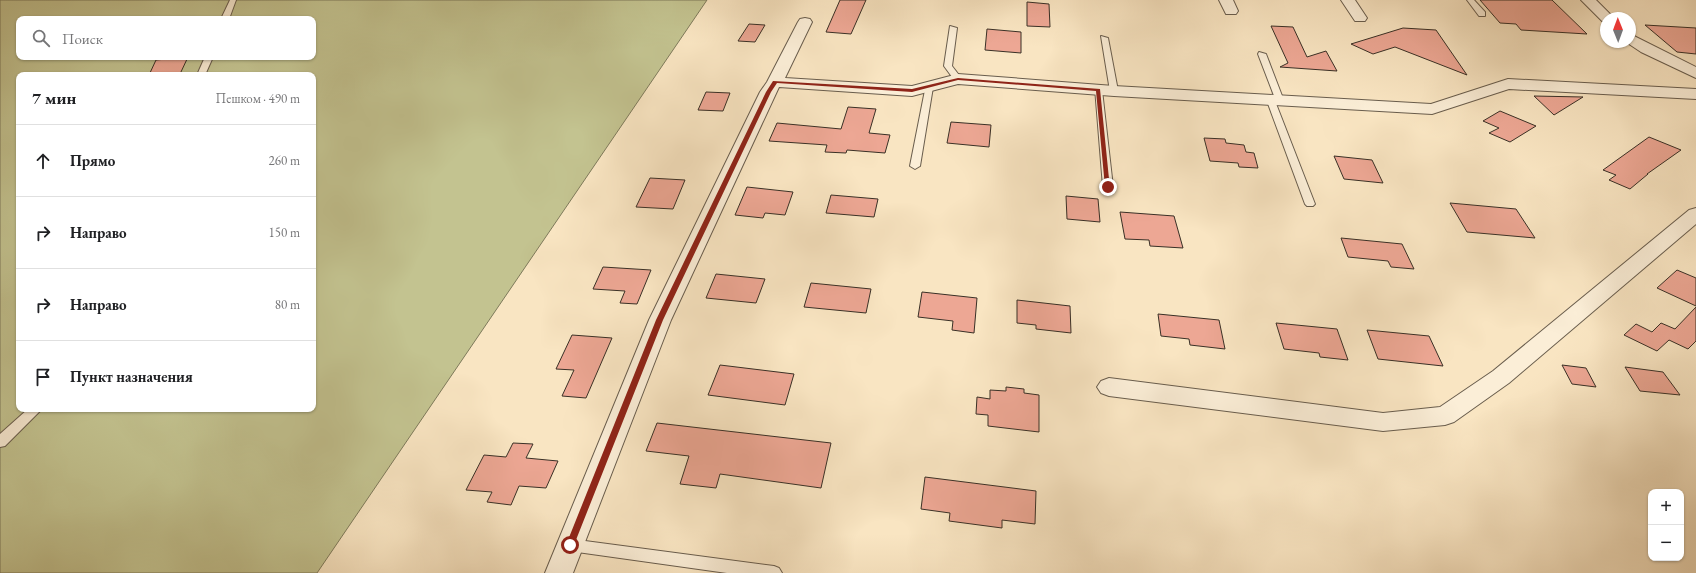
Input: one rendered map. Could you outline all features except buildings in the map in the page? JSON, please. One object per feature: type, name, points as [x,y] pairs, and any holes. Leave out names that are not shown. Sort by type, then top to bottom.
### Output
[{"type":"street","points":[[1348,0],[1360,18]]},
{"type":"street","points":[[1588,0],[1601,12]]},
{"type":"street","points":[[559,573],[660,320],[768,92],[775,82],[805,22]]},
{"type":"street","points":[[1636,42],[1646,49],[1696,73]]},
{"type":"street","points":[[775,82],[887,90],[912,90],[958,79],[1276,101],[1432,109],[1508,84],[1696,94]]},
{"type":"street","points":[[1109,387],[1383,422],[1444,416],[1501,377],[1696,214]]},
{"type":"lane","points":[[226,16],[233,0]]},
{"type":"lane","points":[[1470,0],[1482,14]]},
{"type":"lane","points":[[953,28],[948,66],[958,79]]},
{"type":"lane","points":[[1104,38],[1108,187]]},
{"type":"lane","points":[[1262,54],[1310,204]]},
{"type":"lane","points":[[202,72],[208,60]]},
{"type":"lane","points":[[915,166],[929,87]]},
{"type":"lane","points":[[0,442],[33,412]]},
{"type":"lane","points":[[570,545],[774,573]]},
{"type":"green space","points":[[0,0],[707,0],[317,573],[0,573]]},
{"type":"route","points":[[570,545],[660,320],[768,92],[775,82],[887,90],[912,90],[958,79],[1098,90],[1108,187]]}]
